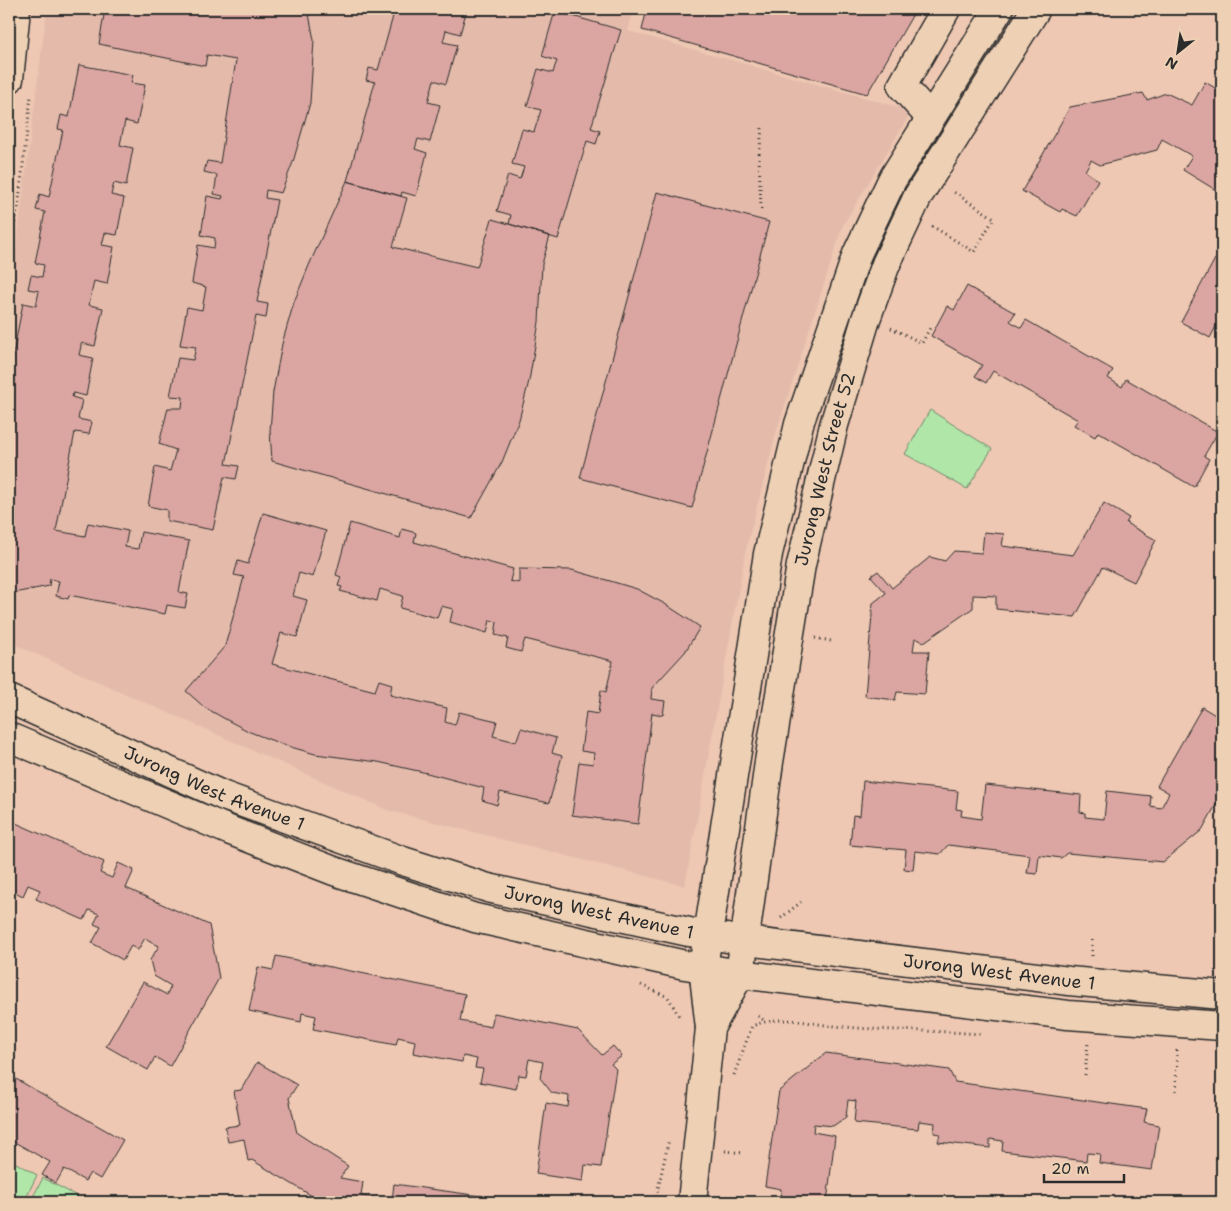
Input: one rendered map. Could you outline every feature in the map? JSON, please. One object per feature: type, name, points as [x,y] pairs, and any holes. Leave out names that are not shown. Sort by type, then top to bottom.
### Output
[{"type":"street","points":[[16,9],[20,86]]},
{"type":"street","points":[[930,117],[902,86],[946,9]]},
{"type":"street","name":"Jurong West Street 52","points":[[710,1028],[704,967],[768,554],[799,424],[857,254],[892,180],[999,9]]},
{"type":"street","name":"Jurong West Street 52","points":[[710,1028],[740,974],[769,762],[801,565],[834,425],[863,328],[886,264],[930,177],[1036,9]]},
{"type":"street","name":"Jurong West Avenue 1","points":[[9,699],[224,796],[412,864],[481,886],[709,936],[1069,981],[1222,995]]},
{"type":"street","name":"Jurong West Avenue 1","points":[[9,737],[324,867],[475,918],[740,974],[1068,1015],[1222,1026]]},
{"type":"street","points":[[692,1202],[710,1028]]},
{"type":"path","points":[[9,247],[18,209],[20,86]]},
{"type":"path","points":[[761,209],[760,157],[762,128]]},
{"type":"path","points":[[910,214],[974,252],[985,235],[994,218],[930,177]]},
{"type":"path","points":[[898,330],[922,343],[931,326]]},
{"type":"path","points":[[821,639],[831,641]]},
{"type":"path","points":[[780,919],[801,902]]},
{"type":"path","points":[[1092,939],[1092,958]]},
{"type":"path","points":[[675,1007],[681,1022]]},
{"type":"path","points":[[758,1016],[765,1021]]},
{"type":"path","points":[[733,1084],[752,1026],[765,1021],[788,1018],[833,1026],[984,1034]]},
{"type":"path","points":[[1079,1040],[1098,1042]]},
{"type":"path","points":[[1176,1091],[1177,1047],[1186,1047]]},
{"type":"path","points":[[655,1202],[670,1131]]},
{"type":"path","points":[[726,1152],[744,1153]]},
{"type":"shaded area","points":[[47,9],[633,9],[628,31],[912,111],[843,225],[777,430],[746,549],[685,886],[387,810],[9,642],[9,285],[14,263]]},
{"type":"green space","points":[[930,410],[992,449],[967,489],[905,454]]},
{"type":"green space","points":[[9,1159],[37,1175],[24,1202],[9,1202]]},
{"type":"green space","points":[[43,1178],[88,1202],[30,1202]]},
{"type":"building","points":[[105,9],[308,9],[314,40],[310,103],[293,162],[281,193],[266,190],[265,198],[277,200],[257,302],[268,304],[266,318],[256,316],[226,464],[239,466],[236,479],[224,477],[213,530],[167,521],[167,510],[148,506],[155,467],[170,471],[176,450],[159,444],[168,408],[182,408],[183,397],[170,396],[178,358],[193,360],[196,347],[180,345],[187,307],[202,310],[206,287],[192,283],[198,245],[214,248],[215,238],[201,235],[207,196],[222,199],[223,196],[214,194],[217,175],[204,172],[207,161],[220,163],[236,60],[207,55],[205,66],[99,44]]},
{"type":"building","points":[[395,9],[467,9],[460,34],[446,30],[443,42],[457,45],[446,84],[434,80],[428,102],[440,105],[430,142],[418,139],[415,149],[427,153],[416,196],[402,192],[401,196],[347,181],[375,82],[366,80],[369,68],[378,70]]},
{"type":"building","points":[[647,9],[916,9],[867,94],[642,30]]},
{"type":"building","points":[[555,11],[621,30],[591,128],[600,131],[596,144],[587,141],[558,239],[509,224],[511,215],[497,211],[508,175],[520,179],[524,167],[512,164],[522,129],[534,132],[541,110],[527,106],[538,69],[553,73],[557,61],[542,56]]},
{"type":"building","points":[[79,65],[133,75],[131,83],[145,85],[137,124],[125,121],[120,145],[133,148],[126,186],[114,183],[111,195],[124,198],[117,235],[105,233],[102,245],[114,247],[107,284],[94,281],[89,305],[103,308],[95,346],[81,343],[79,355],[93,358],[86,396],[73,393],[72,397],[82,400],[78,419],[92,422],[89,434],[75,432],[56,531],[85,536],[88,523],[128,531],[125,547],[138,549],[141,532],[189,541],[179,592],[188,594],[185,608],[167,605],[165,614],[69,595],[68,599],[56,596],[59,581],[50,579],[49,586],[9,594],[9,376],[23,303],[36,306],[39,291],[28,289],[31,275],[42,277],[44,265],[35,263],[45,212],[36,210],[40,194],[49,197],[63,130],[58,129],[61,115],[69,117]]},
{"type":"building","points":[[1205,82],[1222,92],[1222,187],[1219,192],[1183,170],[1192,156],[1162,139],[1157,150],[1100,165],[1091,160],[1085,171],[1098,180],[1077,216],[1062,209],[1060,212],[1022,191],[1070,107],[1143,93],[1147,100],[1166,93],[1192,105]]},
{"type":"building","points":[[347,181],[407,198],[393,247],[477,267],[492,219],[550,236],[542,264],[539,322],[529,381],[519,420],[502,462],[471,518],[272,461],[270,431],[273,392],[282,344],[294,302]]},
{"type":"building","points":[[657,192],[769,222],[692,508],[580,478]]},
{"type":"building","points":[[1215,259],[1222,263],[1222,315],[1210,338],[1181,322]]},
{"type":"building","points":[[967,286],[1015,313],[1010,321],[1021,328],[1026,320],[1113,370],[1108,378],[1122,387],[1126,379],[1218,432],[1204,456],[1209,459],[1194,487],[1098,432],[1095,437],[1074,425],[1078,420],[993,371],[986,383],[975,376],[982,365],[931,336],[947,306],[954,310]]},
{"type":"building","points":[[1104,503],[1129,518],[1126,523],[1156,540],[1134,582],[1103,567],[1075,617],[996,609],[996,596],[973,595],[973,608],[924,642],[915,638],[913,651],[929,651],[925,694],[897,692],[895,700],[865,696],[873,603],[886,593],[871,576],[878,571],[892,588],[930,557],[945,561],[954,551],[982,553],[984,532],[1004,534],[1002,546],[1073,555]]},
{"type":"building","points":[[263,513],[326,531],[313,577],[299,573],[293,596],[307,600],[297,637],[281,633],[272,664],[375,691],[379,680],[392,684],[390,695],[447,708],[445,722],[455,725],[459,712],[497,721],[493,736],[516,742],[521,728],[556,738],[552,753],[562,756],[549,803],[500,792],[497,805],[482,800],[484,788],[378,762],[315,754],[284,745],[250,732],[227,720],[204,707],[186,691],[225,646],[244,577],[234,575],[238,561],[248,564]]},
{"type":"building","points":[[350,523],[400,538],[402,529],[416,533],[414,542],[513,569],[510,581],[519,583],[519,569],[572,570],[600,578],[637,589],[665,604],[700,627],[685,652],[652,688],[651,699],[665,701],[663,715],[652,713],[638,824],[572,815],[579,762],[593,764],[594,753],[581,751],[586,712],[598,714],[601,690],[606,692],[613,661],[525,639],[521,652],[506,648],[508,638],[495,635],[497,622],[490,620],[487,633],[450,622],[453,609],[441,606],[437,618],[400,608],[403,596],[380,589],[377,601],[340,591],[342,587],[338,586],[341,577],[336,575]]},
{"type":"building","points":[[1202,707],[1222,719],[1222,794],[1202,830],[1163,862],[1067,853],[1061,858],[1039,855],[1037,874],[1027,873],[1030,855],[948,845],[940,854],[915,851],[913,870],[904,869],[906,850],[850,845],[853,815],[860,816],[863,781],[958,791],[956,809],[962,810],[961,816],[981,819],[985,785],[1081,795],[1080,812],[1085,813],[1085,817],[1104,819],[1107,791],[1151,796],[1150,806],[1161,808],[1169,793],[1157,786]]},
{"type":"building","points":[[9,820],[104,862],[100,873],[112,878],[118,863],[134,870],[126,888],[209,925],[219,978],[170,1066],[155,1057],[148,1070],[106,1046],[143,982],[167,995],[171,986],[154,976],[150,960],[159,946],[145,938],[138,950],[131,946],[123,960],[92,943],[101,927],[94,924],[99,914],[89,910],[84,920],[36,899],[40,890],[28,885],[23,896],[9,889]]},
{"type":"building","points":[[276,956],[465,994],[460,1021],[491,1027],[494,1013],[578,1030],[602,1055],[613,1046],[622,1056],[611,1064],[616,1069],[601,1167],[585,1165],[583,1181],[536,1174],[546,1103],[568,1107],[569,1096],[552,1093],[540,1078],[543,1062],[529,1059],[526,1076],[519,1075],[516,1089],[480,1082],[483,1069],[475,1068],[477,1059],[463,1056],[462,1062],[413,1053],[415,1041],[398,1037],[396,1045],[313,1029],[316,1016],[302,1013],[301,1022],[249,1011],[258,967],[273,970]]},
{"type":"building","points":[[826,1053],[949,1070],[955,1082],[1147,1109],[1144,1122],[1159,1125],[1152,1170],[1099,1163],[1100,1154],[1087,1153],[1086,1161],[1002,1151],[1003,1141],[990,1139],[990,1148],[938,1142],[940,1134],[934,1133],[935,1123],[919,1121],[918,1129],[854,1123],[856,1101],[848,1100],[846,1117],[833,1126],[814,1124],[813,1132],[835,1136],[827,1202],[780,1202],[781,1189],[765,1186],[779,1091]]},
{"type":"building","points":[[257,1062],[297,1085],[289,1098],[297,1133],[348,1166],[340,1178],[363,1182],[361,1196],[392,1200],[394,1184],[524,1202],[322,1202],[252,1160],[248,1161],[244,1139],[228,1142],[225,1127],[240,1125],[234,1091],[241,1090]]},
{"type":"building","points":[[9,1075],[123,1140],[100,1179],[90,1173],[85,1181],[64,1169],[56,1183],[42,1175],[50,1162],[9,1139]]}]
